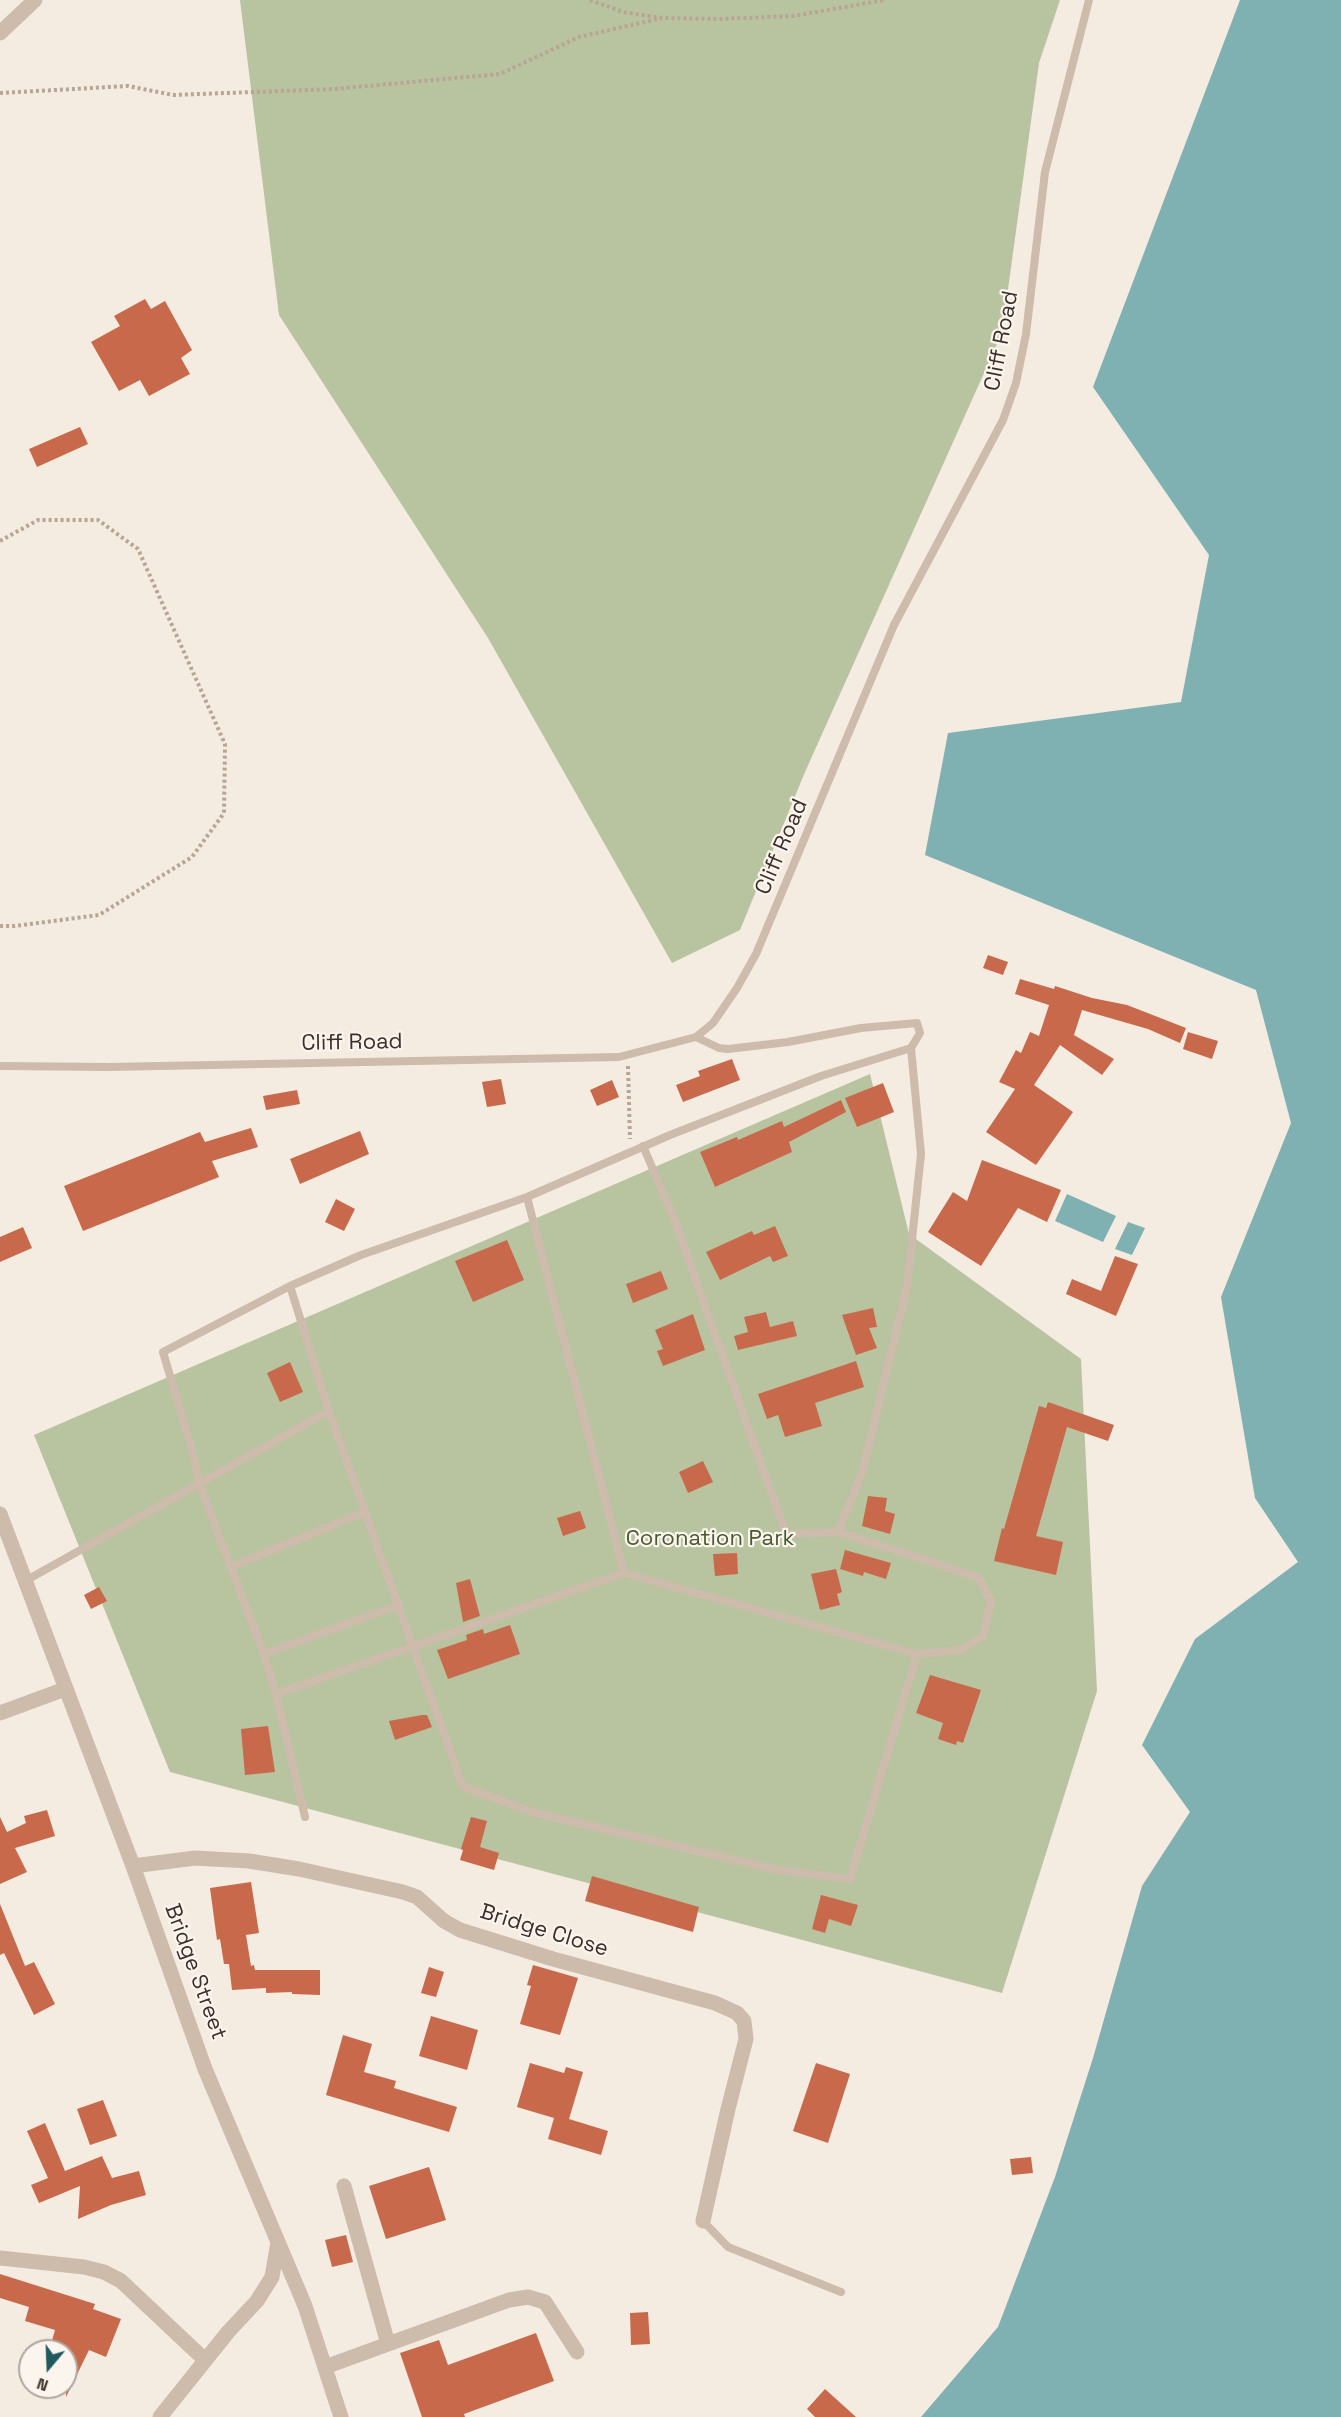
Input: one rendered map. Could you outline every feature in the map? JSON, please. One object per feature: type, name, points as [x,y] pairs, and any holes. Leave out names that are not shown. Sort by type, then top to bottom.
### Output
[{"type":"street","points":[[0,33],[35,0]]},
{"type":"street","name":"Bridge Street","points":[[0,1514],[132,1866],[205,2069],[305,2306],[341,2417]]},
{"type":"street","points":[[0,1713],[65,1689]]},
{"type":"street","name":"Bridge Close","points":[[132,1866],[195,1858],[249,1861],[299,1869],[403,1892],[417,1897],[444,1921],[460,1930],[553,1959],[715,2003],[736,2013],[744,2021],[746,2039],[703,2221]]},
{"type":"street","points":[[344,2186],[388,2344]]},
{"type":"street","points":[[160,2417],[205,2360],[257,2301],[272,2277],[278,2242]]},
{"type":"street","points":[[0,2258],[84,2267],[104,2272],[121,2281],[205,2360]]},
{"type":"street","points":[[325,2367],[509,2300],[528,2297],[545,2302],[577,2352]]},
{"type":"lane","name":"Cliff Road","points":[[0,1066],[109,1067],[619,1057],[696,1037],[713,1023],[737,988],[756,954],[894,625],[1003,420],[1016,383],[1026,334],[1045,172],[1089,0]]},
{"type":"lane","points":[[696,1037],[719,1048],[728,1049],[788,1042],[861,1028],[917,1023],[920,1033],[912,1048],[921,1154],[907,1287],[862,1473],[838,1532]]},
{"type":"lane","points":[[305,1817],[276,1694],[264,1654],[199,1483],[195,1460],[163,1352],[290,1286],[361,1255],[527,1197],[643,1146],[821,1076],[912,1048]]},
{"type":"lane","points":[[276,1694],[624,1573],[917,1654],[961,1650],[983,1635],[991,1602],[979,1578],[838,1532],[786,1534],[675,1221],[643,1146]]},
{"type":"lane","points":[[527,1197],[624,1573]]},
{"type":"lane","points":[[290,1286],[329,1411],[463,1786],[536,1813],[778,1870],[850,1879],[917,1654]]},
{"type":"lane","points":[[25,1581],[329,1411]]},
{"type":"lane","points":[[230,1567],[365,1512]]},
{"type":"lane","points":[[264,1654],[399,1605]]},
{"type":"lane","points":[[703,2221],[728,2247],[841,2292]]},
{"type":"path","points":[[590,0],[622,12],[662,18],[718,19],[793,16],[885,0]]},
{"type":"path","points":[[0,93],[128,86],[173,95],[334,89],[500,74],[579,37],[662,18]]},
{"type":"path","points":[[0,541],[38,520],[98,520],[138,549],[225,744],[224,813],[192,857],[99,915],[0,926]]},
{"type":"path","points":[[627,1055],[630,1152]]},
{"type":"green space","points":[[240,0],[1060,0],[1039,63],[1002,333],[805,772],[740,930],[672,963],[488,638],[279,315]]},
{"type":"green space","name":"Coronation Park","points":[[870,1074],[909,1234],[1081,1359],[1097,1691],[1002,1993],[170,1772],[34,1435]]},
{"type":"water","points":[[1240,0],[1341,0],[1341,2417],[921,2417],[998,2327],[1055,2177],[1093,2058],[1142,1886],[1190,1812],[1142,1745],[1195,1639],[1298,1562],[1255,1498],[1221,1297],[1291,1123],[1256,990],[925,855],[948,733],[1181,702],[1209,555],[1093,387]]},
{"type":"water","points":[[1067,1194],[1116,1216],[1103,1242],[1055,1221]]},
{"type":"water","points":[[1128,1222],[1145,1228],[1132,1255],[1115,1249]]},
{"type":"building","points":[[145,299],[151,309],[165,301],[192,350],[181,358],[190,374],[149,396],[140,380],[119,391],[91,342],[120,326],[114,316]]},
{"type":"building","points":[[80,427],[88,444],[37,467],[29,449]]},
{"type":"building","points":[[988,955],[1008,962],[1003,975],[983,968]]},
{"type":"building","points":[[1020,979],[1127,1005],[1186,1028],[1180,1043],[1148,1029],[1082,1010],[1074,1035],[1114,1059],[1102,1075],[1060,1045],[1034,1085],[1073,1112],[1036,1165],[986,1132],[1015,1089],[999,1082],[1016,1050],[1021,1053],[1030,1032],[1039,1036],[1049,1005],[1015,994]]},
{"type":"building","points":[[1188,1032],[1218,1041],[1212,1059],[1183,1049]]},
{"type":"building","points":[[732,1059],[740,1080],[683,1102],[676,1085],[700,1076],[698,1071]]},
{"type":"building","points":[[501,1079],[506,1104],[487,1107],[482,1082]]},
{"type":"building","points":[[612,1080],[619,1097],[597,1106],[590,1090]]},
{"type":"building","points":[[883,1083],[894,1112],[857,1127],[845,1098]]},
{"type":"building","points":[[297,1090],[300,1104],[266,1110],[263,1096]]},
{"type":"building","points":[[841,1100],[846,1112],[789,1142],[792,1152],[715,1187],[700,1152],[737,1137],[738,1140],[782,1121],[784,1127]]},
{"type":"building","points":[[251,1128],[258,1147],[212,1161],[219,1177],[83,1231],[64,1186],[200,1132],[205,1142]]},
{"type":"building","points":[[360,1131],[369,1154],[300,1184],[290,1159]]},
{"type":"building","points":[[982,1160],[1061,1190],[1047,1222],[1018,1208],[981,1266],[928,1232],[953,1192],[967,1201]]},
{"type":"building","points":[[336,1199],[355,1209],[344,1231],[325,1222]]},
{"type":"building","points":[[775,1226],[788,1256],[773,1262],[770,1256],[720,1280],[706,1252],[752,1231],[754,1235]]},
{"type":"building","points":[[23,1227],[32,1248],[0,1262],[0,1237]]},
{"type":"building","points":[[507,1240],[524,1280],[473,1302],[455,1261]]},
{"type":"building","points":[[1115,1256],[1138,1264],[1116,1316],[1066,1294],[1072,1279],[1101,1291]]},
{"type":"building","points":[[661,1271],[668,1289],[633,1303],[626,1284]]},
{"type":"building","points":[[873,1308],[877,1327],[869,1328],[877,1348],[856,1355],[842,1315]]},
{"type":"building","points":[[766,1312],[770,1327],[793,1321],[797,1336],[738,1350],[734,1336],[748,1332],[744,1317]]},
{"type":"building","points":[[693,1314],[705,1350],[663,1366],[657,1351],[663,1349],[655,1330]]},
{"type":"building","points":[[856,1361],[864,1387],[815,1403],[822,1426],[785,1437],[778,1415],[767,1419],[758,1394]]},
{"type":"building","points":[[290,1362],[303,1392],[280,1402],[267,1373]]},
{"type":"building","points":[[1048,1402],[1114,1425],[1108,1441],[1067,1427],[1036,1536],[1063,1542],[1056,1575],[994,1561],[1039,1406],[1046,1408]]},
{"type":"building","points":[[703,1461],[713,1482],[688,1493],[679,1472]]},
{"type":"building","points":[[868,1496],[887,1498],[885,1511],[895,1514],[890,1534],[862,1526]]},
{"type":"building","points":[[580,1511],[586,1528],[563,1536],[557,1518]]},
{"type":"building","points":[[845,1550],[891,1563],[886,1579],[864,1572],[863,1576],[840,1569]]},
{"type":"building","points":[[737,1553],[738,1574],[715,1576],[713,1554]]},
{"type":"building","points":[[836,1569],[842,1592],[837,1594],[840,1605],[820,1610],[811,1574]]},
{"type":"building","points":[[470,1579],[480,1616],[463,1622],[456,1583]]},
{"type":"building","points":[[99,1587],[107,1601],[91,1609],[84,1595]]},
{"type":"building","points":[[510,1625],[520,1654],[448,1679],[437,1650],[467,1640],[466,1635],[483,1629],[484,1634]]},
{"type":"building","points":[[930,1675],[981,1690],[963,1743],[957,1741],[956,1745],[938,1739],[943,1723],[916,1713]]},
{"type":"building","points":[[427,1715],[432,1727],[395,1740],[389,1721]]},
{"type":"building","points":[[268,1726],[275,1772],[245,1775],[241,1729]]},
{"type":"building","points":[[47,1810],[55,1836],[15,1848],[27,1872],[0,1884],[0,1817],[7,1832],[26,1823],[24,1816]]},
{"type":"building","points":[[471,1817],[487,1821],[480,1847],[499,1853],[494,1870],[460,1860]]},
{"type":"building","points":[[592,1876],[699,1907],[693,1932],[585,1901]]},
{"type":"building","points":[[251,1882],[259,1933],[246,1935],[251,1966],[254,1965],[255,1970],[320,1970],[320,1995],[292,1994],[292,1992],[266,1993],[266,1988],[232,1990],[229,1964],[224,1964],[220,1939],[217,1940],[210,1888]]},
{"type":"building","points":[[821,1895],[858,1905],[851,1926],[829,1919],[825,1933],[812,1929]]},
{"type":"building","points":[[0,1904],[25,1966],[34,1962],[55,2004],[34,2015],[4,1953],[0,1955]]},
{"type":"building","points":[[533,1965],[578,1978],[560,2035],[520,2024],[531,1986],[527,1985]]},
{"type":"building","points":[[429,1967],[444,1972],[436,1997],[421,1993]]},
{"type":"building","points":[[431,2016],[478,2030],[467,2070],[419,2056]]},
{"type":"building","points":[[343,2035],[372,2044],[364,2072],[396,2081],[394,2088],[457,2107],[449,2132],[326,2095]]},
{"type":"building","points":[[530,2063],[564,2073],[566,2067],[583,2072],[569,2119],[608,2131],[601,2155],[548,2139],[554,2118],[517,2107]]},
{"type":"building","points":[[816,2063],[850,2074],[828,2143],[793,2131]]},
{"type":"building","points":[[103,2100],[117,2136],[90,2145],[77,2109]]},
{"type":"building","points":[[45,2123],[65,2171],[102,2156],[112,2178],[139,2171],[146,2195],[111,2205],[78,2219],[80,2186],[39,2203],[31,2185],[48,2178],[27,2131]]},
{"type":"building","points":[[1031,2157],[1033,2173],[1012,2175],[1010,2159]]},
{"type":"building","points":[[429,2167],[446,2220],[386,2239],[369,2186]]},
{"type":"building","points":[[346,2235],[353,2262],[332,2267],[325,2240]]},
{"type":"building","points":[[0,2274],[95,2304],[93,2309],[121,2319],[106,2357],[89,2350],[78,2372],[78,2339],[52,2339],[55,2330],[25,2321],[29,2307],[0,2298]]},
{"type":"building","points":[[648,2312],[650,2344],[631,2345],[630,2313]]},
{"type":"building","points":[[536,2333],[554,2381],[464,2414],[465,2417],[422,2417],[400,2353],[439,2340],[448,2365]]},
{"type":"building","points":[[825,2389],[856,2417],[815,2417],[807,2409]]}]
